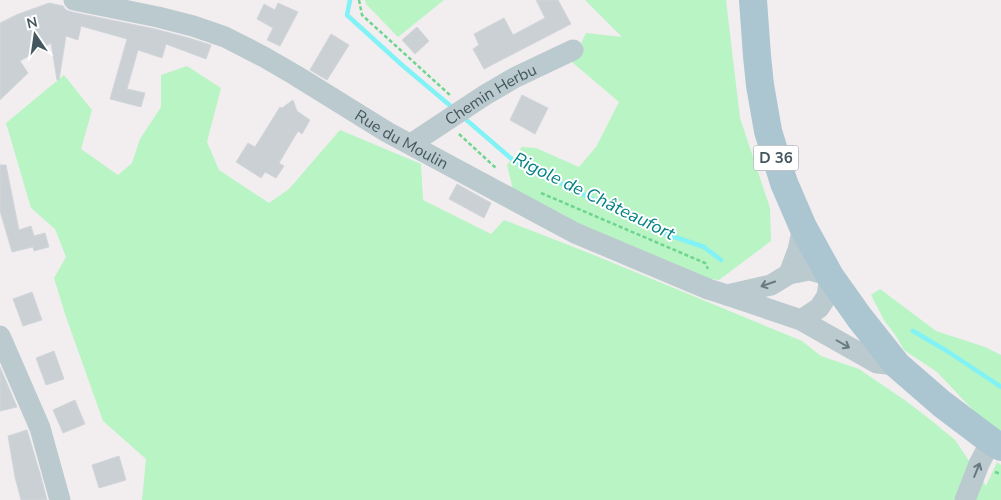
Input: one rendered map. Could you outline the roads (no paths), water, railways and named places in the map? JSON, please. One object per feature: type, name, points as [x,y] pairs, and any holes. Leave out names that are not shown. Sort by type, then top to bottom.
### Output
[{"type":"main road","name":"D 36","points":[[754,0],[760,85],[768,131],[784,183],[803,227],[830,276],[859,317],[897,364],[942,404],[996,444]]},
{"type":"street","name":"Rue du Moulin","points":[[74,0],[158,17],[225,37],[264,57],[387,132],[575,233],[718,292],[800,320],[877,363],[897,364]]},
{"type":"street","name":"Chemin Herbu","points":[[411,144],[516,77],[573,50]]},
{"type":"street","points":[[789,274],[798,250],[803,227]]},
{"type":"street","points":[[718,292],[771,285],[789,274],[810,270],[830,276],[827,296],[819,308],[800,320]]},
{"type":"street","points":[[0,336],[40,428],[60,500]]},
{"type":"street","points":[[965,500],[979,464],[996,444]]},
{"type":"waterway","name":"Rigole de Châteaufort","points":[[350,0],[347,15],[453,108]]},
{"type":"waterway","name":"Rigole de Châteaufort","points":[[463,117],[513,160],[660,232],[704,247],[721,260]]},
{"type":"waterway","name":"Rigole de Châteaufort","points":[[913,331],[1001,387]]}]
